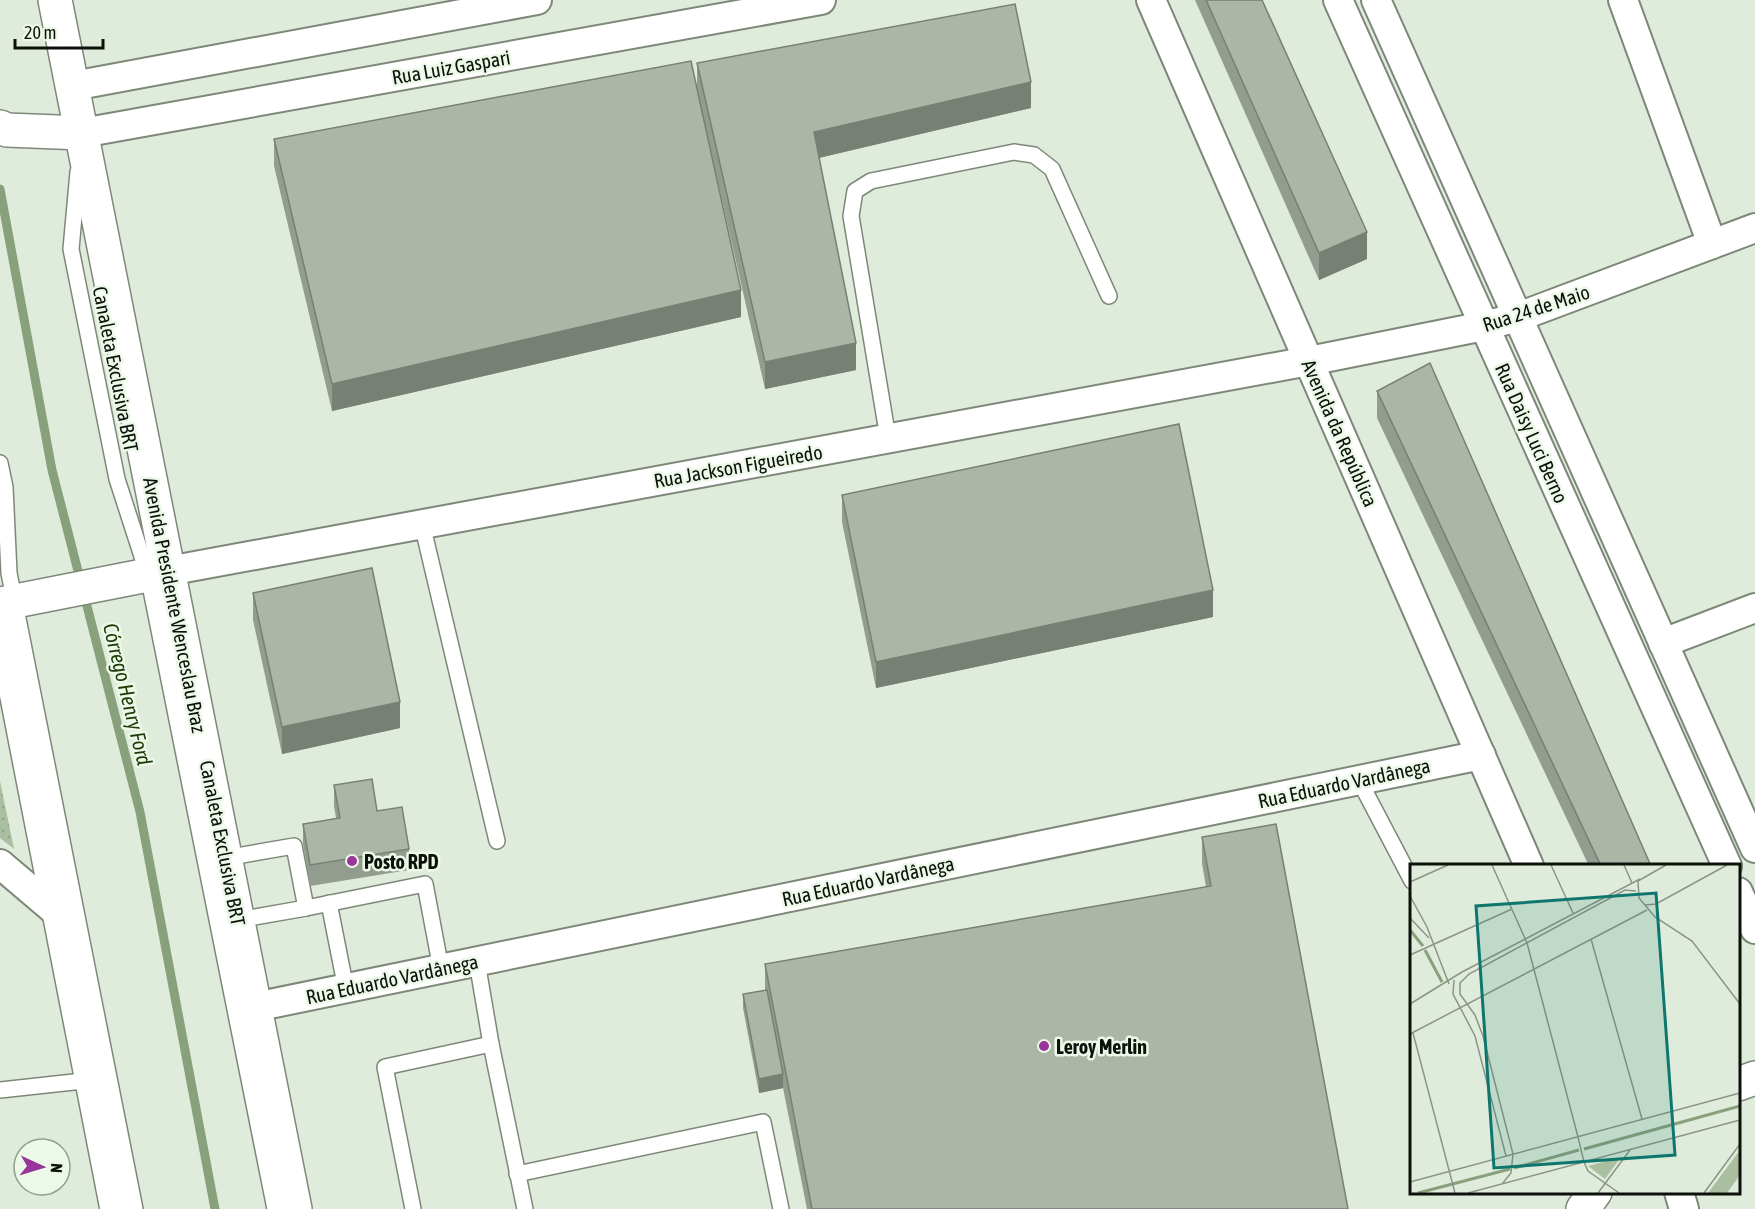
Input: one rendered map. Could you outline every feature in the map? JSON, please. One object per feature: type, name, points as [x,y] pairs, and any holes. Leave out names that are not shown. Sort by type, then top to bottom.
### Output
[{"type":"main road","name":"Avenida Presidente Wenceslau Braz","points":[[55,0],[73,86],[72,134],[152,575],[225,858],[295,1209]]},
{"type":"main road","points":[[0,127],[72,134]]},
{"type":"main road","points":[[117,1209],[59,914],[11,603],[152,575]]},
{"type":"main road","points":[[1740,1083],[1755,1078]]},
{"type":"main road","points":[[1583,1209],[1594,1194]]},
{"type":"street","points":[[73,86],[537,0]]},
{"type":"street","name":"Rua Luiz Gaspari","points":[[72,134],[821,0]]},
{"type":"street","name":"Avenida da República","points":[[1151,0],[1528,864]]},
{"type":"street","name":"Rua Daisy Luci Berno","points":[[1338,0],[1726,864]]},
{"type":"street","name":"Rua Daisy Luci Berno","points":[[1376,0],[1755,848]]},
{"type":"street","points":[[1623,0],[1712,244]]},
{"type":"street","name":"Rua 24 de Maio","points":[[1309,361],[1484,326],[1518,317],[1755,228]]},
{"type":"street","name":"Rua Jackson Figueiredo","points":[[152,575],[1309,361]]},
{"type":"street","points":[[1663,643],[1755,608]]},
{"type":"street","name":"Rua Eduardo Vardânega","points":[[255,1008],[1481,755]]},
{"type":"street","points":[[0,864],[59,914]]},
{"type":"street","points":[[1740,896],[1755,929]]},
{"type":"street","points":[[1680,1194],[1684,1209]]},
{"type":"lane","points":[[888,438],[851,216],[855,191],[871,181],[1014,152],[1034,155],[1052,169],[1109,296]]},
{"type":"lane","points":[[0,463],[5,487],[11,603],[135,1209]]},
{"type":"lane","points":[[422,524],[497,841]]},
{"type":"lane","name":"Canaleta Exclusiva BRT","points":[[152,575],[275,1209]]},
{"type":"lane","points":[[1359,780],[1410,877]]},
{"type":"lane","points":[[225,858],[294,846],[306,908]]},
{"type":"lane","points":[[238,920],[425,884],[441,969]]},
{"type":"lane","points":[[329,903],[346,989]]},
{"type":"lane","points":[[477,962],[491,1044],[525,1209]]},
{"type":"lane","points":[[413,1209],[385,1067],[491,1044]]},
{"type":"lane","points":[[0,1090],[92,1080]]},
{"type":"lane","points":[[517,1174],[763,1122],[781,1209]]},
{"type":"green space","points":[[0,781],[14,849],[0,838]]},
{"type":"building","points":[[1206,0],[1262,0],[1367,232],[1319,253]]},
{"type":"building","points":[[1015,4],[1031,82],[814,132],[856,343],[765,362],[697,63]]},
{"type":"building","points":[[691,61],[741,290],[332,384],[274,139]]},
{"type":"building","points":[[1430,363],[1650,864],[1600,864],[1377,391]]},
{"type":"building","points":[[1179,424],[1213,590],[876,662],[842,495]]},
{"type":"building","points":[[372,568],[400,702],[282,727],[253,593]]},
{"type":"building","points":[[372,779],[377,811],[402,807],[409,849],[310,865],[303,824],[340,818],[334,785]]},
{"type":"building","name":"Leroy Merlin","points":[[1276,824],[1348,1209],[812,1209],[765,964],[1211,886],[1202,837]]},
{"type":"building","points":[[767,990],[783,1074],[759,1079],[743,994]]},
{"type":"waterway","name":"Córrego Henry Ford","points":[[0,189],[52,470],[140,812],[215,1209]]},
{"type":"place","name":"Posto RPD","points":[[352,861]]},
{"type":"place","name":"Leroy Merlin","points":[[1044,1046]]}]
